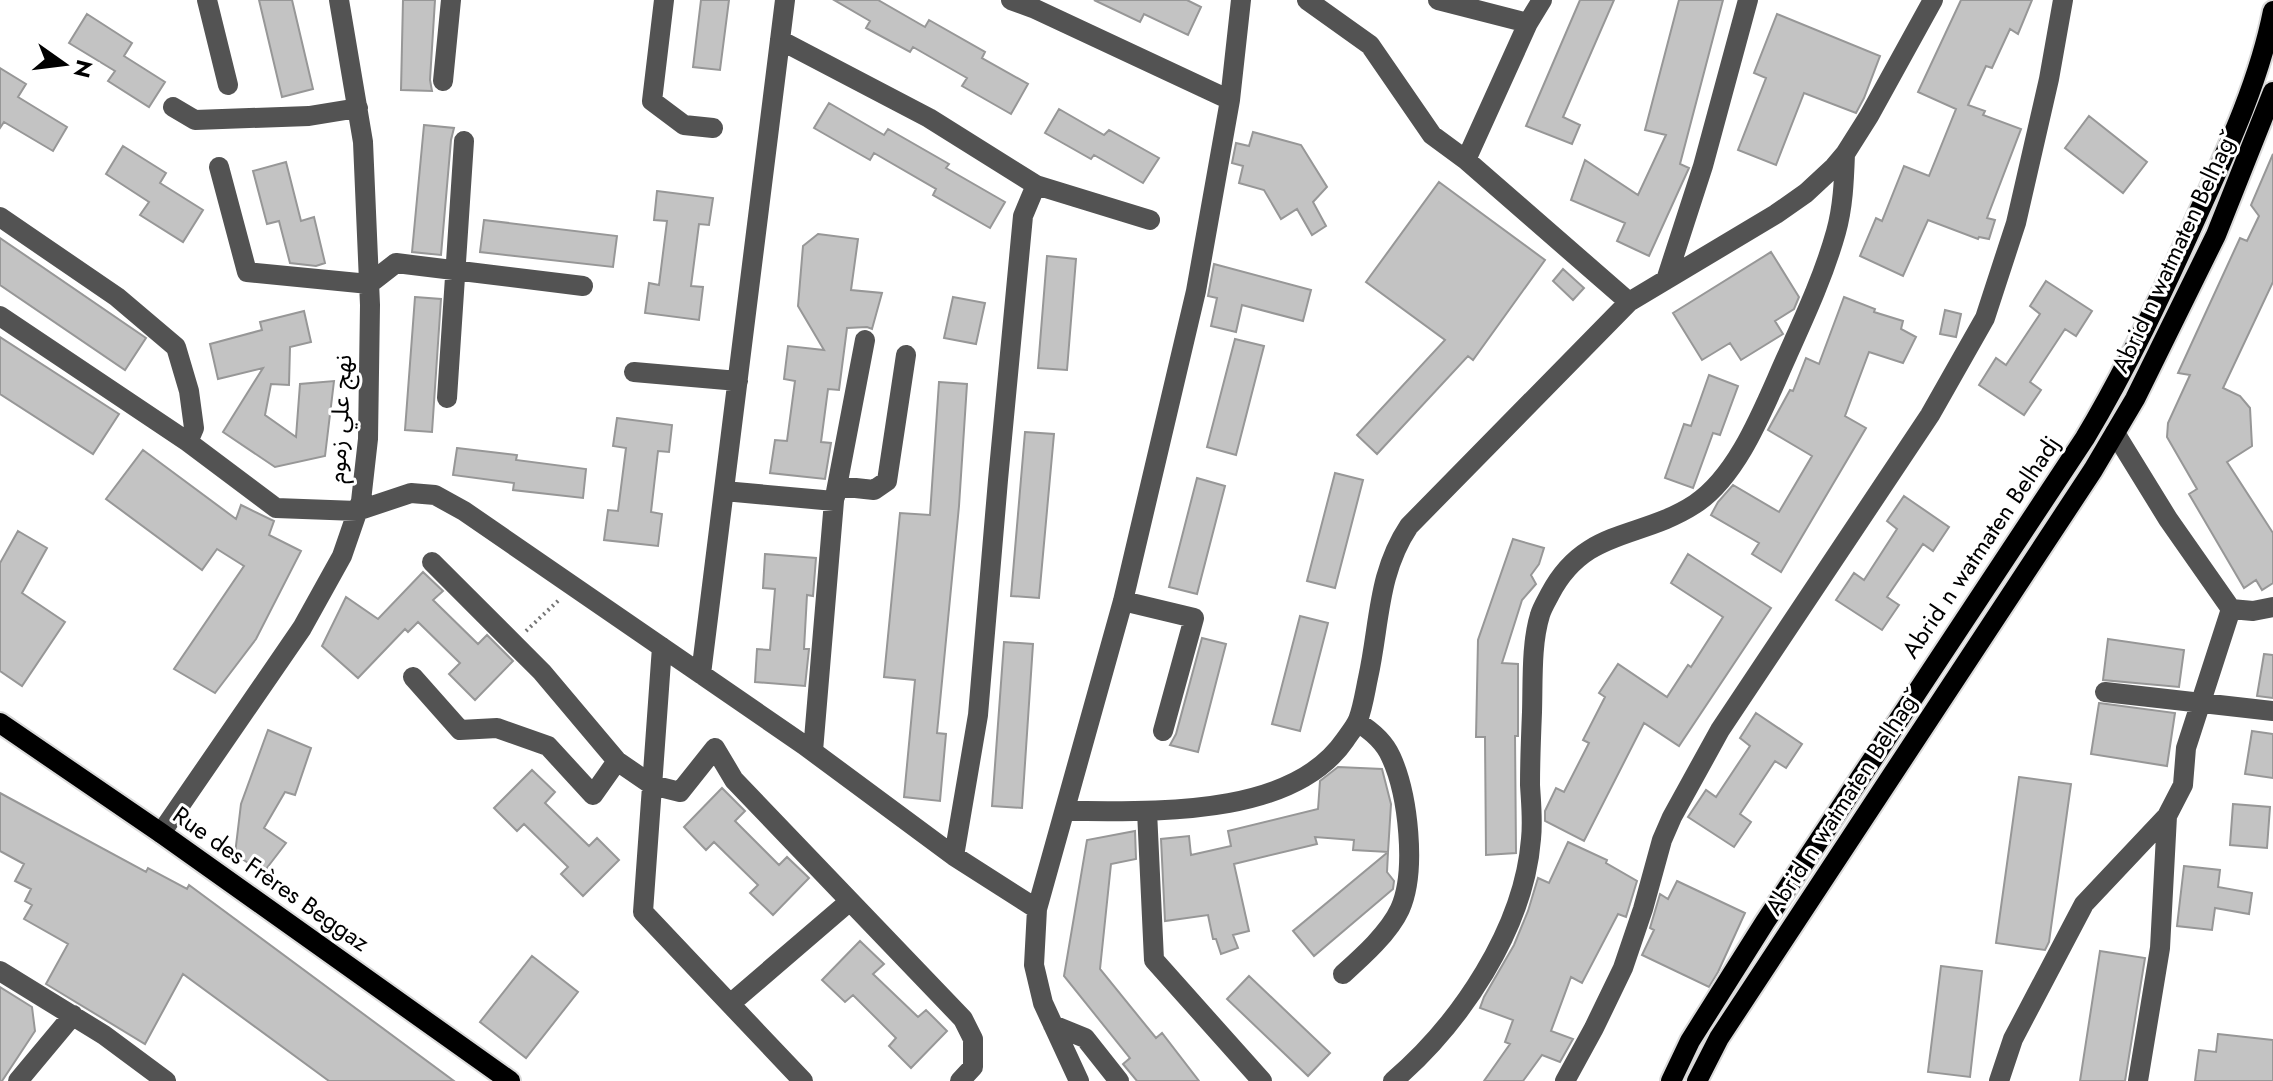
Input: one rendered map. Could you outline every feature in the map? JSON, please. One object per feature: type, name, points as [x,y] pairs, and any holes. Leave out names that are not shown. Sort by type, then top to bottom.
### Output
[{"type":"main road","name":"Abrid n watmaten Belhadj","points":[[1671,1081],[1690,1041],[1765,922],[2120,380],[2227,149],[2253,81],[2273,11]]},
{"type":"main road","name":"Abrid n watmaten Belḥaǧ","points":[[1697,1081],[1719,1038],[2115,433],[2216,235],[2273,92]]},
{"type":"main road","name":"Rue des Frères Beggaz","points":[[0,723],[161,833],[510,1081]]},
{"type":"street","points":[[207,0],[228,85]]},
{"type":"street","name":"نهج علي زموم","points":[[161,833],[302,628],[342,556],[361,501],[368,439],[369,284],[363,142],[339,0]]},
{"type":"street","points":[[443,81],[451,0]]},
{"type":"street","points":[[664,0],[652,101],[684,125],[713,128]]},
{"type":"street","points":[[701,674],[785,0]]},
{"type":"street","points":[[1011,0],[1230,100]]},
{"type":"street","points":[[1079,1081],[1043,1003],[1034,965],[1037,909],[1123,601],[1196,291],[1230,100],[1241,0]]},
{"type":"street","points":[[1307,0],[1370,45],[1432,135],[1466,160],[1629,302]]},
{"type":"street","points":[[1438,0],[1528,23]]},
{"type":"street","points":[[1466,160],[1528,23],[1542,0]]},
{"type":"street","points":[[1666,280],[1703,166],[1748,0]]},
{"type":"street","points":[[1065,811],[1179,810],[1263,795],[1305,778],[1336,753],[1357,722],[1369,677],[1385,576],[1399,541],[1422,512],[1629,302],[1776,214],[1806,193],[1845,154],[1933,0]]},
{"type":"street","points":[[1565,1081],[1623,968],[1662,840],[1672,817],[1720,730],[1930,415],[1985,318],[2016,223],[2049,79],[2063,0]]},
{"type":"street","points":[[780,40],[929,118],[1036,185],[1150,220]]},
{"type":"street","points":[[173,107],[195,120],[309,116],[358,108]]},
{"type":"street","points":[[447,398],[464,141]]},
{"type":"street","points":[[1393,1081],[1419,1059],[1466,999],[1507,931],[1525,877],[1532,838],[1530,761],[1535,651],[1540,615],[1565,569],[1585,551],[1614,537],[1666,520],[1696,503],[1716,486],[1731,467],[1767,399],[1818,286],[1843,195],[1845,154]]},
{"type":"street","points":[[219,167],[247,272],[369,284],[396,263],[583,286]]},
{"type":"street","points":[[954,856],[978,715],[1023,216],[1036,185]]},
{"type":"street","points":[[0,217],[117,297],[176,347],[191,404],[194,428],[188,442]]},
{"type":"street","points":[[0,316],[188,442],[276,508],[357,511],[411,493],[435,495],[464,511],[813,751],[954,856],[1037,909]]},
{"type":"street","points":[[813,751],[836,493],[865,340]]},
{"type":"street","points":[[724,491],[836,493],[874,490],[887,481],[906,355]]},
{"type":"street","points":[[634,372],[738,381]]},
{"type":"street","points":[[2115,433],[2168,519],[2231,609],[2253,611],[2273,607]]},
{"type":"street","points":[[432,562],[542,672],[617,761],[652,785],[680,792],[715,748],[734,780],[963,1019],[973,1039],[973,1067],[960,1081]]},
{"type":"street","points":[[1123,601],[1194,618],[1163,731]]},
{"type":"street","points":[[1999,1081],[2013,1039],[2084,904],[2167,816],[2183,785],[2186,748],[2231,609]]},
{"type":"street","points":[[662,647],[643,912],[803,1081]]},
{"type":"street","points":[[413,677],[460,730],[497,728],[548,746],[593,795],[617,761]]},
{"type":"street","points":[[2105,692],[2273,711]]},
{"type":"street","points":[[1343,974],[1372,947],[1400,910],[1409,877],[1409,844],[1403,800],[1391,756],[1375,733],[1357,722]]},
{"type":"street","points":[[1147,811],[1154,960],[1262,1081]]},
{"type":"street","points":[[2138,1081],[2160,948],[2167,816]]},
{"type":"street","points":[[730,1004],[850,901]]},
{"type":"street","points":[[0,971],[104,1035],[166,1081]]},
{"type":"street","points":[[18,1081],[73,1015]]},
{"type":"street","points":[[1053,1025],[1085,1038],[1119,1081]]},
{"type":"path","points":[[513,643],[574,587]]},
{"type":"building","points":[[259,0],[292,0],[313,89],[282,97]]},
{"type":"building","points":[[403,0],[435,0],[432,91],[401,90]]},
{"type":"building","points":[[701,0],[729,0],[720,70],[693,67]]},
{"type":"building","points":[[834,0],[878,0],[925,27],[929,20],[985,52],[982,58],[1028,84],[1011,114],[962,86],[967,78],[913,47],[910,52],[866,28],[870,21]]},
{"type":"building","points":[[1094,0],[1187,0],[1201,7],[1188,35],[1144,14],[1140,22]]},
{"type":"building","points":[[1580,0],[1614,0],[1563,117],[1580,125],[1572,144],[1526,126]]},
{"type":"building","points":[[1679,0],[1723,0],[1680,164],[1689,168],[1649,256],[1617,241],[1625,223],[1571,200],[1585,160],[1638,195],[1666,135],[1645,130]]},
{"type":"building","points":[[1961,0],[2032,0],[2018,34],[2010,29],[1992,68],[1986,66],[1968,105],[1985,111],[1983,115],[2021,129],[1987,218],[1995,220],[1989,239],[1978,239],[1928,220],[1903,276],[1860,256],[1876,218],[1882,221],[1904,166],[1929,176],[1956,109],[1918,92]]},
{"type":"building","points":[[87,14],[132,43],[124,56],[165,82],[149,107],[108,81],[115,71],[69,43]]},
{"type":"building","points":[[1777,14],[1880,56],[1856,113],[1804,93],[1776,165],[1738,150],[1766,78],[1754,73]]},
{"type":"building","points":[[0,68],[26,84],[18,97],[67,127],[53,151],[4,122],[0,128]]},
{"type":"building","points":[[829,103],[884,135],[888,129],[949,164],[946,168],[1005,202],[990,228],[933,195],[936,189],[874,153],[870,160],[814,128]]},
{"type":"building","points":[[1059,109],[1104,135],[1109,130],[1159,158],[1143,183],[1094,155],[1091,159],[1045,133]]},
{"type":"building","points":[[2089,116],[2147,162],[2123,193],[2065,148]]},
{"type":"building","points":[[424,125],[454,128],[441,255],[412,252]]},
{"type":"building","points":[[1253,132],[1301,145],[1327,187],[1313,202],[1326,226],[1312,235],[1297,209],[1281,219],[1264,190],[1239,183],[1243,166],[1232,163],[1236,143],[1249,146]]},
{"type":"building","points":[[123,146],[166,173],[160,183],[203,210],[183,242],[140,215],[149,202],[106,174]]},
{"type":"building","points":[[2273,154],[2273,282],[2223,388],[2240,396],[2250,408],[2252,446],[2227,462],[2273,533],[2273,583],[2262,590],[2256,580],[2244,588],[2189,494],[2197,489],[2167,437],[2168,423],[2190,375],[2178,373],[2240,238],[2247,241],[2259,216],[2251,205]]},
{"type":"building","points":[[286,162],[301,221],[314,217],[325,263],[316,266],[290,263],[279,221],[267,224],[253,171]]},
{"type":"building","points":[[1439,182],[1545,260],[1473,360],[1468,356],[1377,454],[1357,435],[1445,340],[1366,282]]},
{"type":"building","points":[[657,191],[713,198],[709,225],[699,224],[691,286],[703,287],[699,320],[645,313],[649,283],[659,285],[667,221],[654,220]]},
{"type":"building","points":[[484,220],[617,236],[613,267],[480,252]]},
{"type":"building","points":[[818,234],[858,239],[851,290],[882,293],[872,329],[847,328],[839,390],[828,389],[821,442],[831,443],[825,479],[770,473],[775,440],[787,441],[795,381],[784,379],[788,346],[824,350],[798,306],[803,246]]},
{"type":"building","points":[[0,238],[146,338],[125,370],[0,285]]},
{"type":"building","points":[[1771,252],[1799,297],[1794,309],[1775,321],[1783,334],[1741,360],[1730,343],[1702,360],[1673,313]]},
{"type":"building","points":[[1047,256],[1076,259],[1067,370],[1038,368]]},
{"type":"building","points":[[1214,264],[1311,290],[1303,321],[1242,305],[1236,332],[1211,326],[1217,298],[1208,296]]},
{"type":"building","points":[[1563,269],[1584,288],[1573,300],[1553,281]]},
{"type":"building","points":[[2046,281],[2092,311],[2076,336],[2065,329],[2030,382],[2041,390],[2024,415],[1979,385],[1996,358],[2006,365],[2040,314],[2030,306]]},
{"type":"building","points":[[415,297],[441,299],[432,432],[405,430]]},
{"type":"building","points":[[953,297],[985,303],[976,344],[944,338]]},
{"type":"building","points":[[1844,297],[1875,309],[1874,312],[1903,321],[1901,329],[1916,337],[1903,363],[1869,352],[1845,416],[1866,428],[1781,572],[1752,554],[1759,543],[1711,515],[1733,485],[1779,512],[1812,456],[1768,430],[1790,390],[1793,391],[1806,358],[1819,364]]},
{"type":"building","points":[[1945,310],[1961,314],[1956,337],[1940,334]]},
{"type":"building","points":[[304,311],[311,342],[290,347],[289,385],[271,384],[265,415],[296,437],[300,384],[334,381],[325,456],[275,467],[223,432],[263,368],[218,379],[210,344],[262,330],[260,322]]},
{"type":"building","points":[[0,337],[119,414],[93,454],[0,394]]},
{"type":"building","points":[[1235,339],[1264,346],[1236,455],[1207,447]]},
{"type":"building","points":[[1709,375],[1738,386],[1720,435],[1713,433],[1693,488],[1665,478],[1684,424],[1691,426]]},
{"type":"building","points":[[939,382],[967,384],[959,506],[937,733],[946,734],[940,801],[904,797],[915,680],[884,677],[900,513],[930,515]]},
{"type":"building","points":[[617,418],[672,425],[669,452],[658,451],[651,512],[662,514],[658,546],[604,540],[608,510],[618,511],[626,448],[613,446]]},
{"type":"building","points":[[1025,432],[1054,434],[1039,598],[1011,596]]},
{"type":"building","points":[[457,448],[517,455],[516,460],[586,469],[583,498],[513,490],[514,483],[453,475]]},
{"type":"building","points":[[143,450],[236,519],[241,505],[274,521],[269,535],[301,551],[256,639],[215,693],[174,669],[244,566],[217,549],[202,570],[106,499]]},
{"type":"building","points":[[1335,473],[1363,480],[1335,588],[1307,581]]},
{"type":"building","points":[[1197,478],[1225,486],[1197,594],[1169,587]]},
{"type":"building","points":[[1904,496],[1949,527],[1933,551],[1923,544],[1887,597],[1899,605],[1882,630],[1836,600],[1854,573],[1864,580],[1897,529],[1887,521]]},
{"type":"building","points":[[18,531],[47,548],[22,593],[65,622],[22,686],[0,671],[0,563]]},
{"type":"building","points":[[1513,539],[1544,548],[1539,564],[1531,575],[1536,584],[1522,600],[1502,663],[1518,664],[1516,853],[1486,855],[1485,737],[1476,737],[1478,640]]},
{"type":"building","points":[[765,554],[816,558],[813,596],[807,595],[804,649],[809,649],[805,686],[755,682],[757,649],[770,650],[775,589],[763,588]]},
{"type":"building","points":[[1688,554],[1771,608],[1679,746],[1644,723],[1584,841],[1545,821],[1545,811],[1556,788],[1564,792],[1589,743],[1583,740],[1605,697],[1599,693],[1618,664],[1667,697],[1688,665],[1691,667],[1723,617],[1671,583]]},
{"type":"building","points":[[423,572],[443,591],[433,600],[478,644],[487,635],[513,661],[475,700],[449,674],[460,663],[418,622],[408,632],[405,629],[358,678],[322,646],[346,597],[378,619]]},
{"type":"building","points":[[1300,616],[1328,623],[1300,731],[1272,724]]},
{"type":"building","points":[[1202,638],[1226,644],[1198,752],[1170,745],[1176,734]]},
{"type":"building","points":[[2108,639],[2184,650],[2179,687],[2103,680]]},
{"type":"building","points":[[1004,642],[1033,644],[1022,808],[992,806]]},
{"type":"building","points":[[2264,654],[2273,655],[2273,698],[2257,696]]},
{"type":"building","points":[[2099,703],[2175,713],[2167,766],[2091,754]]},
{"type":"building","points":[[1756,713],[1802,744],[1786,768],[1775,761],[1740,814],[1751,822],[1734,847],[1688,817],[1706,790],[1716,797],[1750,746],[1740,738]]},
{"type":"building","points":[[268,730],[311,748],[295,795],[285,792],[264,828],[286,843],[263,873],[235,854],[241,804]]},
{"type":"building","points":[[2252,731],[2273,734],[2273,778],[2245,774]]},
{"type":"building","points":[[1338,767],[1382,769],[1391,804],[1388,852],[1353,850],[1354,840],[1315,837],[1317,844],[1234,864],[1249,931],[1233,935],[1238,948],[1221,954],[1216,939],[1213,939],[1208,915],[1165,921],[1161,839],[1189,836],[1191,855],[1231,846],[1228,831],[1318,809],[1320,781]]},
{"type":"building","points":[[532,770],[555,792],[545,803],[589,846],[597,838],[619,860],[583,896],[561,874],[568,867],[524,824],[517,831],[494,808]]},
{"type":"building","points":[[2019,777],[2071,784],[2049,942],[2045,950],[1996,943]]},
{"type":"building","points":[[722,788],[745,811],[735,821],[779,865],[787,857],[809,878],[773,915],[750,893],[758,885],[714,842],[706,850],[684,827]]},
{"type":"building","points":[[0,793],[146,872],[148,868],[187,889],[189,885],[454,1081],[329,1081],[183,974],[145,1044],[46,984],[68,944],[24,919],[32,905],[25,901],[31,889],[15,881],[24,864],[0,851]]},
{"type":"building","points":[[2233,804],[2270,807],[2267,848],[2230,845]]},
{"type":"building","points":[[1135,831],[1136,859],[1111,864],[1100,969],[1156,1038],[1162,1033],[1199,1081],[1137,1081],[1123,1064],[1130,1058],[1064,976],[1087,840]]},
{"type":"building","points":[[1568,842],[1607,860],[1606,863],[1637,881],[1626,917],[1618,914],[1582,983],[1571,977],[1551,1031],[1573,1039],[1560,1062],[1542,1055],[1523,1081],[1484,1081],[1510,1044],[1505,1042],[1513,1020],[1480,1008],[1514,945],[1538,878],[1549,883]]},
{"type":"building","points":[[1388,852],[1387,872],[1394,881],[1393,889],[1314,956],[1293,931]]},
{"type":"building","points":[[2184,866],[2220,870],[2218,887],[2252,893],[2249,914],[2215,908],[2212,930],[2177,926]]},
{"type":"building","points":[[1677,881],[1745,913],[1709,987],[1642,955],[1654,930],[1650,928],[1660,894],[1668,899]]},
{"type":"building","points":[[860,941],[884,964],[873,974],[918,1017],[926,1010],[947,1031],[911,1068],[889,1046],[896,1038],[853,995],[845,1002],[822,980]]},
{"type":"building","points":[[2100,951],[2145,958],[2125,1081],[2080,1081]]},
{"type":"building","points":[[532,956],[578,992],[526,1058],[480,1022]]},
{"type":"building","points":[[1941,966],[1982,971],[1970,1077],[1928,1072]]},
{"type":"building","points":[[1249,976],[1330,1053],[1308,1076],[1227,999]]},
{"type":"building","points":[[0,987],[32,1007],[35,1031],[2,1081],[0,1081]]},
{"type":"building","points":[[2218,1034],[2273,1040],[2273,1081],[2195,1081],[2199,1050],[2216,1052]]}]
